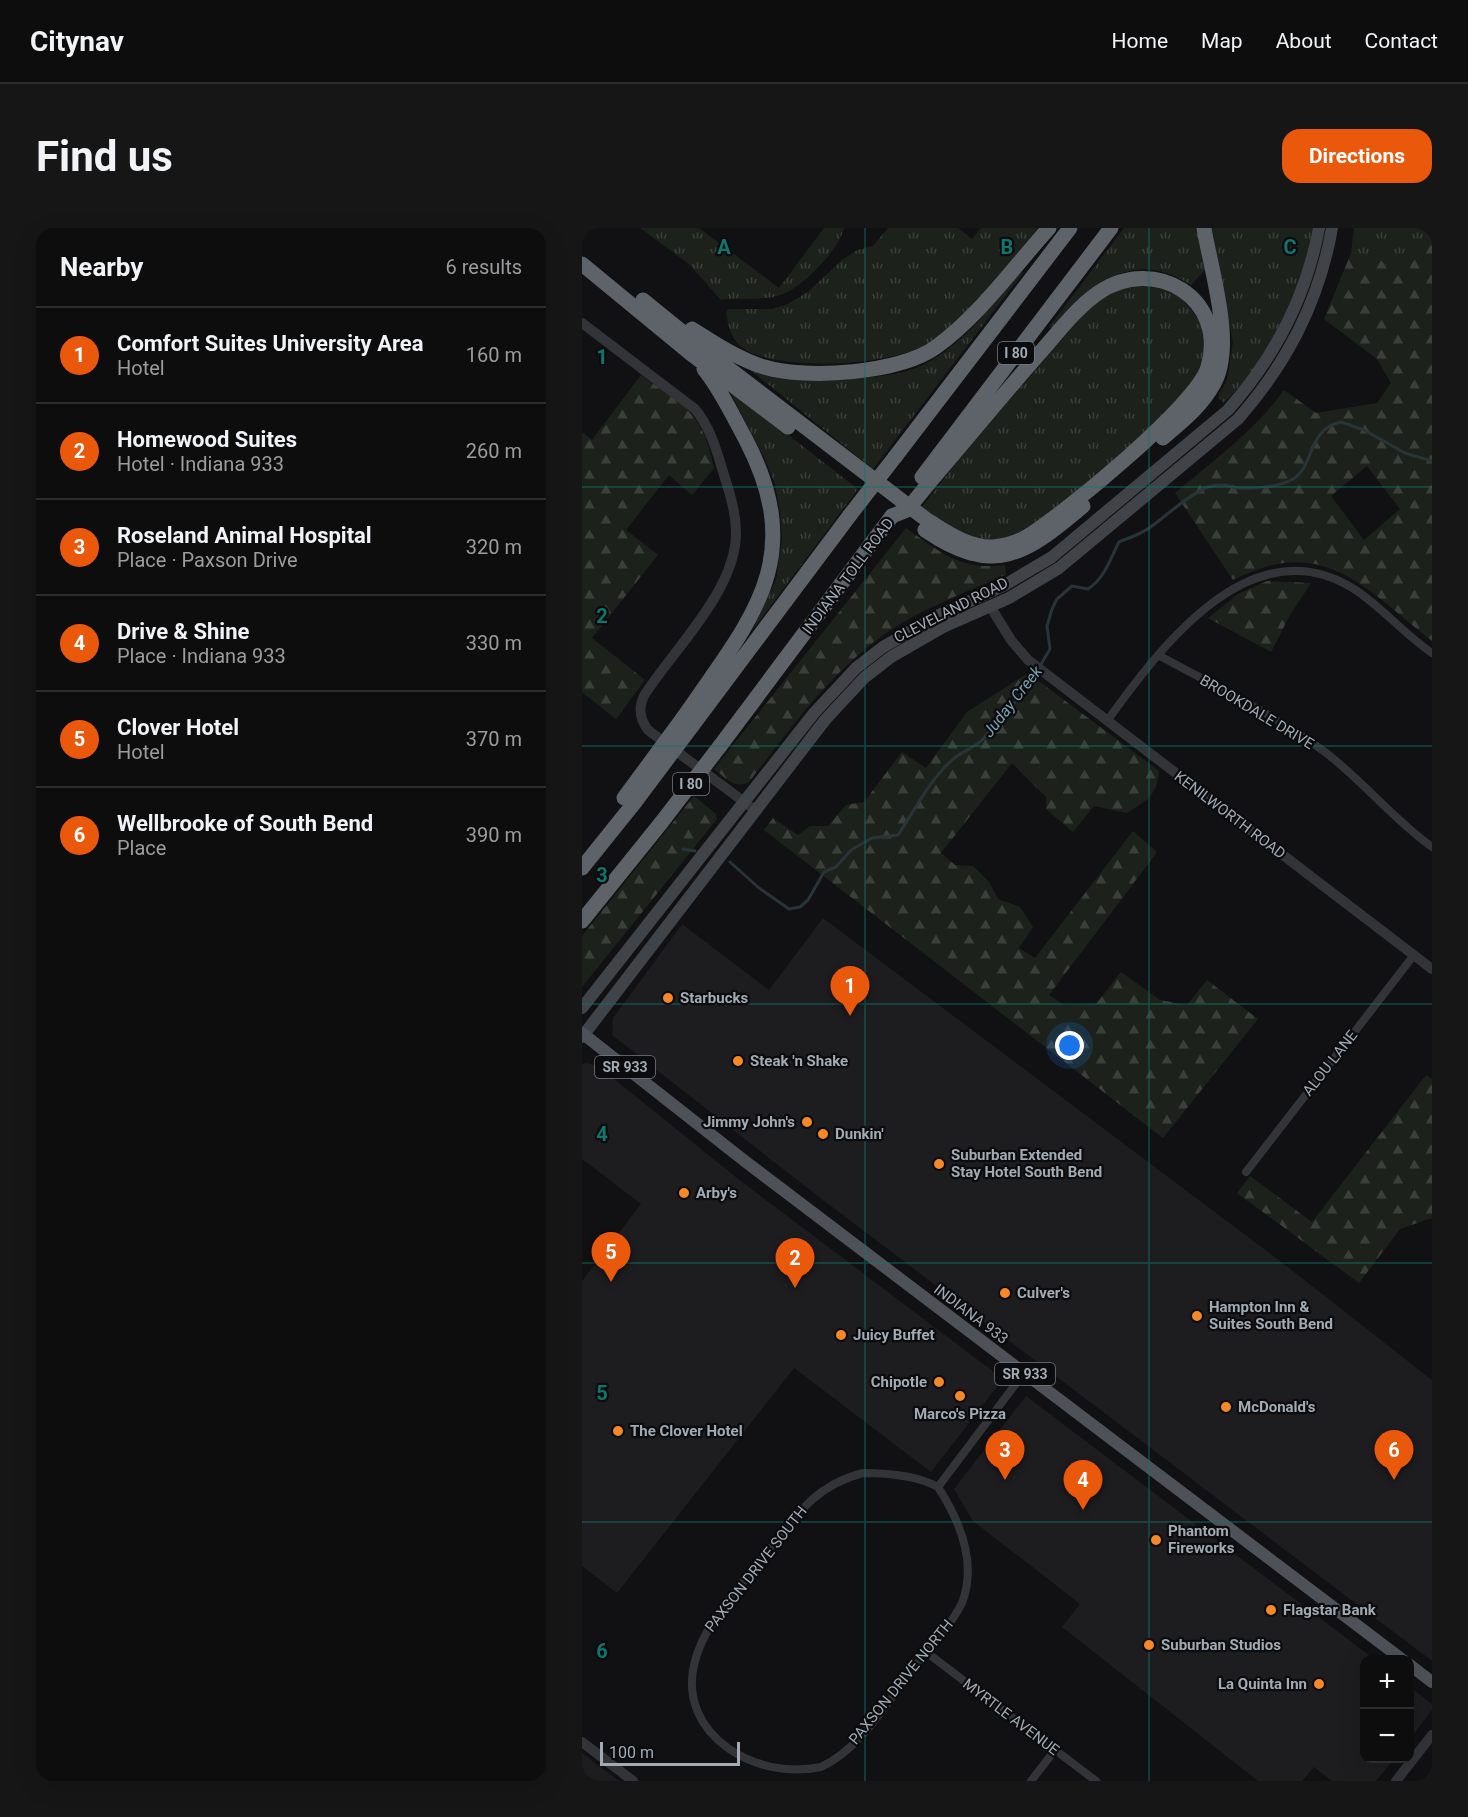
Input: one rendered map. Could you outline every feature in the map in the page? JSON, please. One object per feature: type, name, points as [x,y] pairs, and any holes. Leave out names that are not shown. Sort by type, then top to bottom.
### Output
[{"type":"highway","points":[[643,300],[729,353],[762,367],[812,373],[886,368],[921,356],[955,332],[1049,228]]},
{"type":"highway","name":"I 80","points":[[582,868],[629,800],[688,722],[1070,228]]},
{"type":"highway","name":"I 80","points":[[926,480],[1111,228]]},
{"type":"highway","points":[[582,264],[690,353],[944,543],[971,554],[1011,555],[1025,549],[1059,526],[1189,415],[1215,384],[1221,366],[1222,334],[1204,228]]},
{"type":"highway","points":[[582,253],[927,520],[955,537],[972,544],[993,547],[1026,537],[1050,520],[1133,450],[1196,392],[1208,368],[1211,354],[1211,340],[1200,309],[1179,288],[1150,277],[1125,279],[1096,294],[1068,321],[926,480]]},
{"type":"highway","points":[[688,722],[755,610],[769,572],[774,538],[769,496],[753,453],[720,392],[690,353]]},
{"type":"highway","name":"INDIANA TOLL ROAD","points":[[582,921],[662,823],[892,516],[907,510],[926,480]]},
{"type":"highway","points":[[582,862],[591,842],[629,800]]},
{"type":"main road","name":"CLEVELAND ROAD","points":[[582,1008],[814,712],[856,668],[910,630],[1003,586],[1052,558],[1228,410],[1247,388],[1281,338],[1306,281],[1319,228]]},
{"type":"main road","name":"CLEVELAND ROAD","points":[[583,1035],[754,810],[825,720],[864,678],[916,641],[1034,585],[1059,568],[1238,419],[1277,370],[1308,314],[1322,274],[1332,228]]},
{"type":"main road","name":"INDIANA 933","points":[[583,1035],[746,1162],[1398,1655]]},
{"type":"main road","points":[[1414,1668],[1432,1682]]},
{"type":"street","points":[[582,322],[695,409],[703,418],[713,442],[735,519],[736,535],[730,567],[714,598],[640,702],[640,716],[648,730],[754,810]]},
{"type":"street","points":[[1107,722],[1158,655],[1198,615],[1232,589],[1264,575],[1297,572],[1317,574],[1354,589],[1408,637],[1432,653]]},
{"type":"street","name":"KENILWORTH ROAD","points":[[990,606],[1011,640],[1028,660],[1432,969]]},
{"type":"street","name":"BROOKDALE DRIVE","points":[[1158,655],[1264,713],[1310,742],[1343,766],[1432,847]]},
{"type":"street","name":"ALOU LANE","points":[[1246,1172],[1414,955]]},
{"type":"street","points":[[938,1487],[1024,1373]]},
{"type":"street","name":"PAXSON DRIVE SOUTH","points":[[735,1760],[708,1733],[698,1713],[693,1693],[692,1680],[697,1653],[711,1625],[796,1515],[809,1500],[832,1483],[863,1473],[886,1473],[924,1481],[938,1487]]},
{"type":"street","name":"PAXSON DRIVE NORTH","points":[[735,1760],[778,1774],[807,1771],[830,1762],[856,1740],[926,1652],[962,1603],[968,1582],[968,1557],[938,1487]]},
{"type":"street","name":"MYRTLE AVENUE","points":[[926,1652],[1096,1781]]},
{"type":"street","points":[[1396,1781],[1432,1735]]},
{"type":"street","points":[[582,1742],[633,1781]]},
{"type":"street","points":[[1031,1781],[1055,1750]]},
{"type":"shaded area","points":[[823,918],[1284,1264],[1432,1380],[1432,1661],[819,1197],[612,1035],[613,1018],[682,924],[769,990]]},
{"type":"shaded area","points":[[582,1064],[598,1066],[737,1178],[1003,1379],[931,1472],[794,1368],[617,1593],[582,1566],[582,1281],[641,1204],[582,1159]]},
{"type":"shaded area","points":[[1026,1396],[1369,1655],[1360,1655],[1360,1763],[1391,1763],[1376,1781],[1332,1781],[1314,1767],[1302,1781],[1258,1781],[1062,1627],[1080,1604],[973,1521],[954,1489]]},
{"type":"shaded area","points":[[1414,1690],[1432,1704],[1432,1710],[1414,1734]]},
{"type":"shaded area","points":[[582,1753],[619,1781],[582,1781]]},
{"type":"green space","points":[[640,228],[699,228],[779,288],[824,228],[844,228],[826,258],[807,278],[787,292],[763,298],[721,300],[689,264]]},
{"type":"green space","points":[[888,228],[958,228],[972,239],[981,228],[1038,228],[961,317],[933,341],[916,350],[866,361],[807,363],[780,361],[757,355],[737,343],[729,326],[726,313],[728,309],[772,309],[788,304],[809,291],[842,260],[857,250],[873,246]]},
{"type":"green space","points":[[1124,228],[1198,228],[1205,270],[1191,285],[1169,274],[1150,269],[1131,270],[1114,276],[1082,298],[1052,329],[1049,327]]},
{"type":"green space","points":[[1212,228],[1313,228],[1302,276],[1282,323],[1256,365],[1224,403],[1218,397],[1227,380],[1233,342]]},
{"type":"green space","points":[[1354,228],[1432,228],[1432,314],[1351,253]]},
{"type":"green space","points":[[1432,228],[1432,641],[1364,586],[1342,573],[1318,565],[1293,562],[1265,567],[1233,580],[1175,493],[1247,432],[1284,390],[1316,413],[1377,403],[1391,383],[1377,359],[1324,319],[1351,253],[1362,261],[1373,254],[1398,275]],"holes":[[[1367,466],[1400,509],[1364,540],[1331,496]]]},
{"type":"green space","points":[[1021,271],[1023,273],[873,469],[749,369],[783,378],[805,380],[864,378],[904,372],[939,356],[955,344],[983,316]]},
{"type":"green space","points":[[1134,285],[1159,287],[1175,294],[1193,311],[1204,333],[1207,356],[1203,367],[1190,386],[1168,410],[1108,467],[1075,494],[1044,517],[1016,533],[996,540],[976,538],[948,525],[922,507],[966,450],[1085,313],[1107,295]]},
{"type":"green space","points":[[641,375],[690,412],[704,434],[714,468],[692,495],[669,475],[626,530],[658,555],[592,638],[645,680],[616,719],[582,692],[582,432],[592,440]]},
{"type":"green space","points":[[728,388],[858,489],[752,631],[776,580],[782,539],[780,512],[775,484],[764,457]]},
{"type":"green space","points":[[906,528],[952,558],[976,565],[1005,565],[1006,575],[927,610],[882,636],[862,651],[827,685],[749,782],[739,785],[727,779],[714,769]]},
{"type":"green space","points":[[1267,581],[1311,583],[1290,615],[1271,652],[1208,618],[1238,594]]},
{"type":"green space","points":[[1028,673],[1159,771],[1156,787],[1146,800],[1127,813],[1094,806],[1073,832],[1046,809],[1046,797],[1012,763],[941,853],[955,865],[973,866],[989,882],[998,899],[1020,907],[1033,927],[1019,948],[1035,958],[1133,831],[1157,852],[1049,995],[1064,1005],[1096,1004],[1121,972],[1160,1000],[1187,1005],[1207,980],[1258,1019],[1163,1138],[764,830],[773,818],[798,835],[810,826],[828,826],[846,805],[864,802],[902,752],[926,768],[967,712]]},
{"type":"green space","points":[[694,796],[716,814],[717,819],[582,987],[582,936]]},
{"type":"green space","points":[[1426,1075],[1432,1079],[1432,1218],[1400,1229],[1359,1283],[1237,1193],[1250,1176],[1312,1222]]},
{"type":"waterway","name":"Juday Creek","points":[[1040,666],[1050,649],[1047,626],[1057,599],[1072,586],[1088,589],[1094,585],[1103,574],[1119,542],[1148,529],[1201,490],[1216,485],[1239,488],[1267,487],[1293,479],[1305,466],[1322,432],[1341,422],[1364,430],[1405,453],[1432,461]]},
{"type":"waterway","name":"Juday Creek","points":[[730,862],[759,888],[789,909],[800,907],[808,900],[824,872],[836,867],[851,850],[872,838],[898,835],[935,778],[955,758],[982,740],[1004,716],[1036,671]]},
{"type":"waterway","name":"Juday Creek","points":[[683,849],[695,851]]},
{"type":"place","name":"Starbucks","points":[[668,998]]},
{"type":"place","name":"Comfort Suites University Area","points":[[850,1016]]},
{"type":"place","name":"Steak 'n Shake","points":[[738,1061]]},
{"type":"place","name":"Jimmy John's","points":[[807,1122]]},
{"type":"place","name":"Dunkin'","points":[[823,1134]]},
{"type":"place","name":"Suburban Extended Stay Hotel South Bend","points":[[939,1164]]},
{"type":"place","name":"Arby's","points":[[684,1193]]},
{"type":"place","name":"Clover Hotel","points":[[611,1282]]},
{"type":"place","name":"Homewood Suites","points":[[795,1288]]},
{"type":"place","name":"Culver's","points":[[1005,1293]]},
{"type":"place","name":"Hampton Inn & Suites South Bend","points":[[1197,1316]]},
{"type":"place","name":"Juicy Buffet","points":[[841,1335]]},
{"type":"place","name":"Chipotle","points":[[939,1382]]},
{"type":"place","name":"Marco's Pizza","points":[[960,1396]]},
{"type":"place","name":"McDonald's","points":[[1226,1407]]},
{"type":"place","name":"The Clover Hotel","points":[[618,1431]]},
{"type":"place","name":"Roseland Animal Hospital","points":[[1005,1480]]},
{"type":"place","name":"Wellbrooke of South Bend","points":[[1394,1480]]},
{"type":"place","name":"Drive & Shine","points":[[1083,1510]]},
{"type":"place","name":"Phantom Fireworks","points":[[1156,1540]]},
{"type":"place","name":"Flagstar Bank","points":[[1271,1610]]},
{"type":"place","name":"Suburban Studios","points":[[1149,1645]]},
{"type":"place","name":"La Quinta Inn","points":[[1319,1684]]}]
